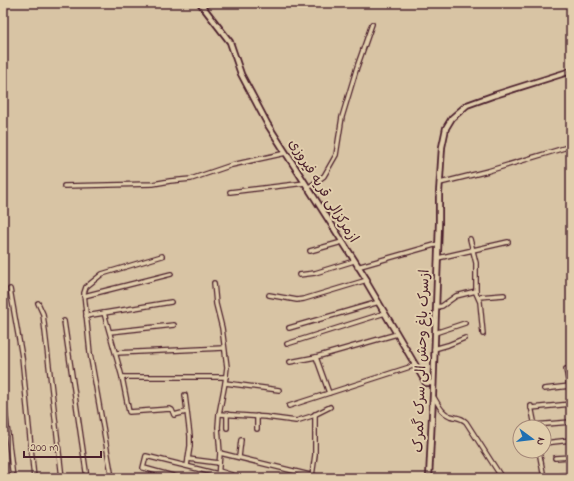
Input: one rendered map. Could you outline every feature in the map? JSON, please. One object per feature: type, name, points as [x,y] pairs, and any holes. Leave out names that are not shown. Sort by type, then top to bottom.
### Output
[{"type":"main road","name":"ازمرکزالی قریه فیروزی","points":[[200,3],[230,42],[241,74],[268,125],[357,267],[367,280],[367,283],[396,334],[426,383],[433,383]]},
{"type":"main road","name":"ازسرک باغ وحش الی سرک گمرک","points":[[429,478],[440,183],[442,147],[446,128],[452,118],[459,111],[473,102],[571,71]]},
{"type":"street","points":[[308,188],[324,176],[336,155],[344,110],[372,24]]},
{"type":"street","points":[[440,183],[488,171],[571,146]]},
{"type":"street","points":[[64,186],[153,184],[170,180],[191,179],[232,165],[286,153]]},
{"type":"street","points":[[230,192],[305,183]]},
{"type":"street","points":[[470,239],[476,263],[476,295],[479,297],[480,302],[482,334]]},
{"type":"street","points":[[310,251],[342,242]]},
{"type":"street","points":[[438,258],[508,242]]},
{"type":"street","name":"ازسرک باغ وحش الی سرک گمرک","points":[[357,267],[438,244]]},
{"type":"street","points":[[112,478],[90,353],[84,292],[86,287],[102,274],[162,256]]},
{"type":"street","points":[[299,275],[315,273],[354,261]]},
{"type":"street","points":[[84,296],[171,274]]},
{"type":"street","points":[[269,295],[297,300],[306,299],[367,280]]},
{"type":"street","points":[[214,283],[216,304],[222,328],[227,367],[219,414],[218,427],[220,453],[218,474]]},
{"type":"street","points":[[10,289],[22,357],[34,478]]},
{"type":"street","points":[[436,307],[442,306],[456,296],[476,291]]},
{"type":"street","points":[[479,297],[504,295]]},
{"type":"street","points":[[86,316],[171,302]]},
{"type":"street","points":[[289,328],[379,302]]},
{"type":"street","points":[[38,303],[43,314],[62,478]]},
{"type":"street","points":[[104,313],[116,353],[129,412],[170,409],[174,415],[186,412]]},
{"type":"street","points":[[287,344],[385,313]]},
{"type":"street","points":[[64,321],[87,478]]},
{"type":"street","points":[[435,333],[465,323]]},
{"type":"street","points":[[110,332],[174,326]]},
{"type":"street","points":[[290,362],[310,359],[396,334]]},
{"type":"street","points":[[434,349],[465,338]]},
{"type":"street","points":[[116,353],[224,348]]},
{"type":"street","points":[[316,357],[329,393]]},
{"type":"street","points":[[290,406],[416,365]]},
{"type":"street","points":[[566,369],[571,396]]},
{"type":"street","points":[[122,377],[226,377]]},
{"type":"street","points":[[225,383],[279,390]]},
{"type":"street","points":[[544,389],[570,386]]},
{"type":"street","points":[[3,392],[13,478]]},
{"type":"street","points":[[185,395],[190,436],[187,466]]},
{"type":"street","points":[[433,395],[443,412],[466,422],[502,478]]},
{"type":"street","points":[[534,419],[531,407],[571,404]]},
{"type":"street","points":[[219,414],[257,416],[296,421],[330,407]]},
{"type":"street","points":[[227,414],[227,428]]},
{"type":"street","points":[[312,476],[316,455],[315,414]]},
{"type":"street","points":[[257,416],[257,428]]},
{"type":"street","points":[[552,424],[571,422]]},
{"type":"street","points":[[239,457],[241,440]]},
{"type":"street","points":[[552,442],[571,440]]},
{"type":"street","points":[[220,453],[322,478]]},
{"type":"street","points":[[180,478],[143,468],[146,456],[218,474],[242,478]]},
{"type":"street","points":[[555,458],[571,457]]},
{"type":"street","points":[[188,459],[219,463]]},
{"type":"street","points":[[540,459],[544,478],[571,475]]}]
